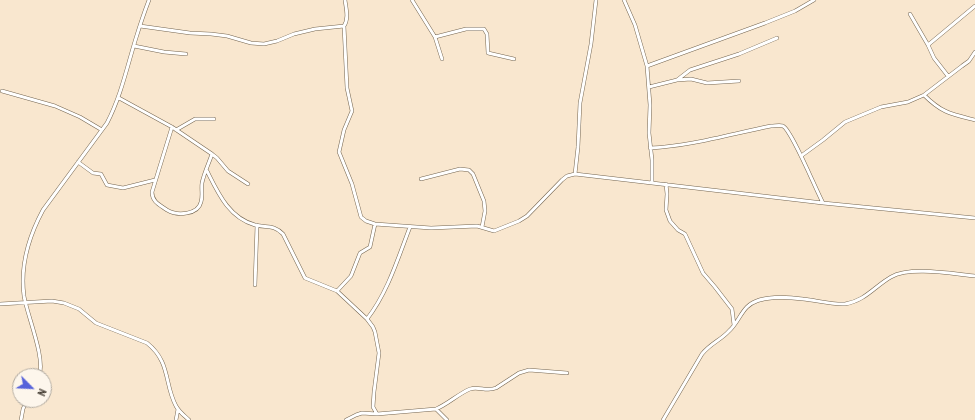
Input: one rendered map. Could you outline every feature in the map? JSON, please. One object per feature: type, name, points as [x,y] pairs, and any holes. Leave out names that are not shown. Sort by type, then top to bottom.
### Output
[{"type":"street","points":[[41,368],[35,334],[26,303],[23,283],[28,245],[34,226],[43,210],[102,130],[114,110],[149,0]]},
{"type":"street","points":[[345,0],[346,23],[344,26],[347,88],[352,111],[344,130],[339,152],[352,184],[361,217],[374,224],[431,228],[477,226],[494,230],[519,221],[535,208],[562,180],[567,176],[575,174],[823,203],[975,218]]},
{"type":"street","points":[[412,0],[435,37],[442,59]]},
{"type":"street","points":[[575,174],[580,108],[591,44],[596,0]]},
{"type":"street","points":[[624,0],[635,25],[647,66],[652,183]]},
{"type":"street","points":[[647,66],[765,23],[795,11],[814,0]]},
{"type":"street","points":[[928,45],[975,6]]},
{"type":"street","points":[[910,14],[934,58],[948,76]]},
{"type":"street","points":[[140,26],[190,33],[219,35],[251,43],[264,44],[315,29],[344,26]]},
{"type":"street","points":[[435,37],[466,29],[484,28],[487,34],[488,52],[514,59]]},
{"type":"street","points":[[677,80],[690,70],[699,66],[738,54],[777,38]]},
{"type":"street","points":[[134,46],[164,52],[186,54]]},
{"type":"street","points":[[800,156],[823,140],[844,122],[881,107],[908,102],[924,95],[969,61],[975,52]]},
{"type":"street","points":[[649,87],[677,80],[691,79],[706,83],[739,81]]},
{"type":"street","points":[[2,91],[61,108],[102,130]]},
{"type":"street","points":[[924,95],[941,110],[975,120]]},
{"type":"street","points":[[119,98],[172,127],[212,154],[228,170],[248,184]]},
{"type":"street","points":[[176,130],[195,119],[214,119]]},
{"type":"street","points":[[650,148],[703,142],[771,126],[785,127],[823,203]]},
{"type":"street","points":[[172,127],[155,180],[152,197],[156,203],[176,214],[191,212],[201,202],[202,184],[212,154]]},
{"type":"street","points":[[78,162],[93,173],[101,174],[107,184],[118,188],[155,180]]},
{"type":"street","points":[[421,179],[460,168],[469,170],[473,174],[484,200],[485,211],[482,227]]},
{"type":"street","points":[[207,171],[227,206],[237,216],[256,225],[278,229],[283,234],[306,278],[338,291],[367,319],[375,332],[379,353],[373,407],[377,414]]},
{"type":"street","points":[[666,184],[666,210],[670,220],[678,230],[685,234],[703,273],[732,309],[734,325]]},
{"type":"street","points":[[338,291],[351,276],[360,254],[370,247],[374,224]]},
{"type":"street","points":[[255,286],[256,225]]},
{"type":"street","points":[[367,319],[375,309],[383,294],[410,226]]},
{"type":"street","points":[[663,420],[702,354],[709,345],[727,333],[749,305],[756,301],[768,298],[788,297],[843,304],[857,301],[891,277],[903,272],[919,271],[975,276]]},
{"type":"street","points":[[0,304],[52,301],[64,303],[79,309],[92,321],[147,343],[160,357],[178,409],[189,420]]},
{"type":"street","points":[[346,420],[362,413],[377,414],[436,409],[473,388],[491,390],[524,371],[529,370],[567,374]]},
{"type":"street","points":[[21,420],[23,408]]},
{"type":"street","points":[[176,420],[178,409]]},
{"type":"street","points":[[436,409],[447,420]]}]
